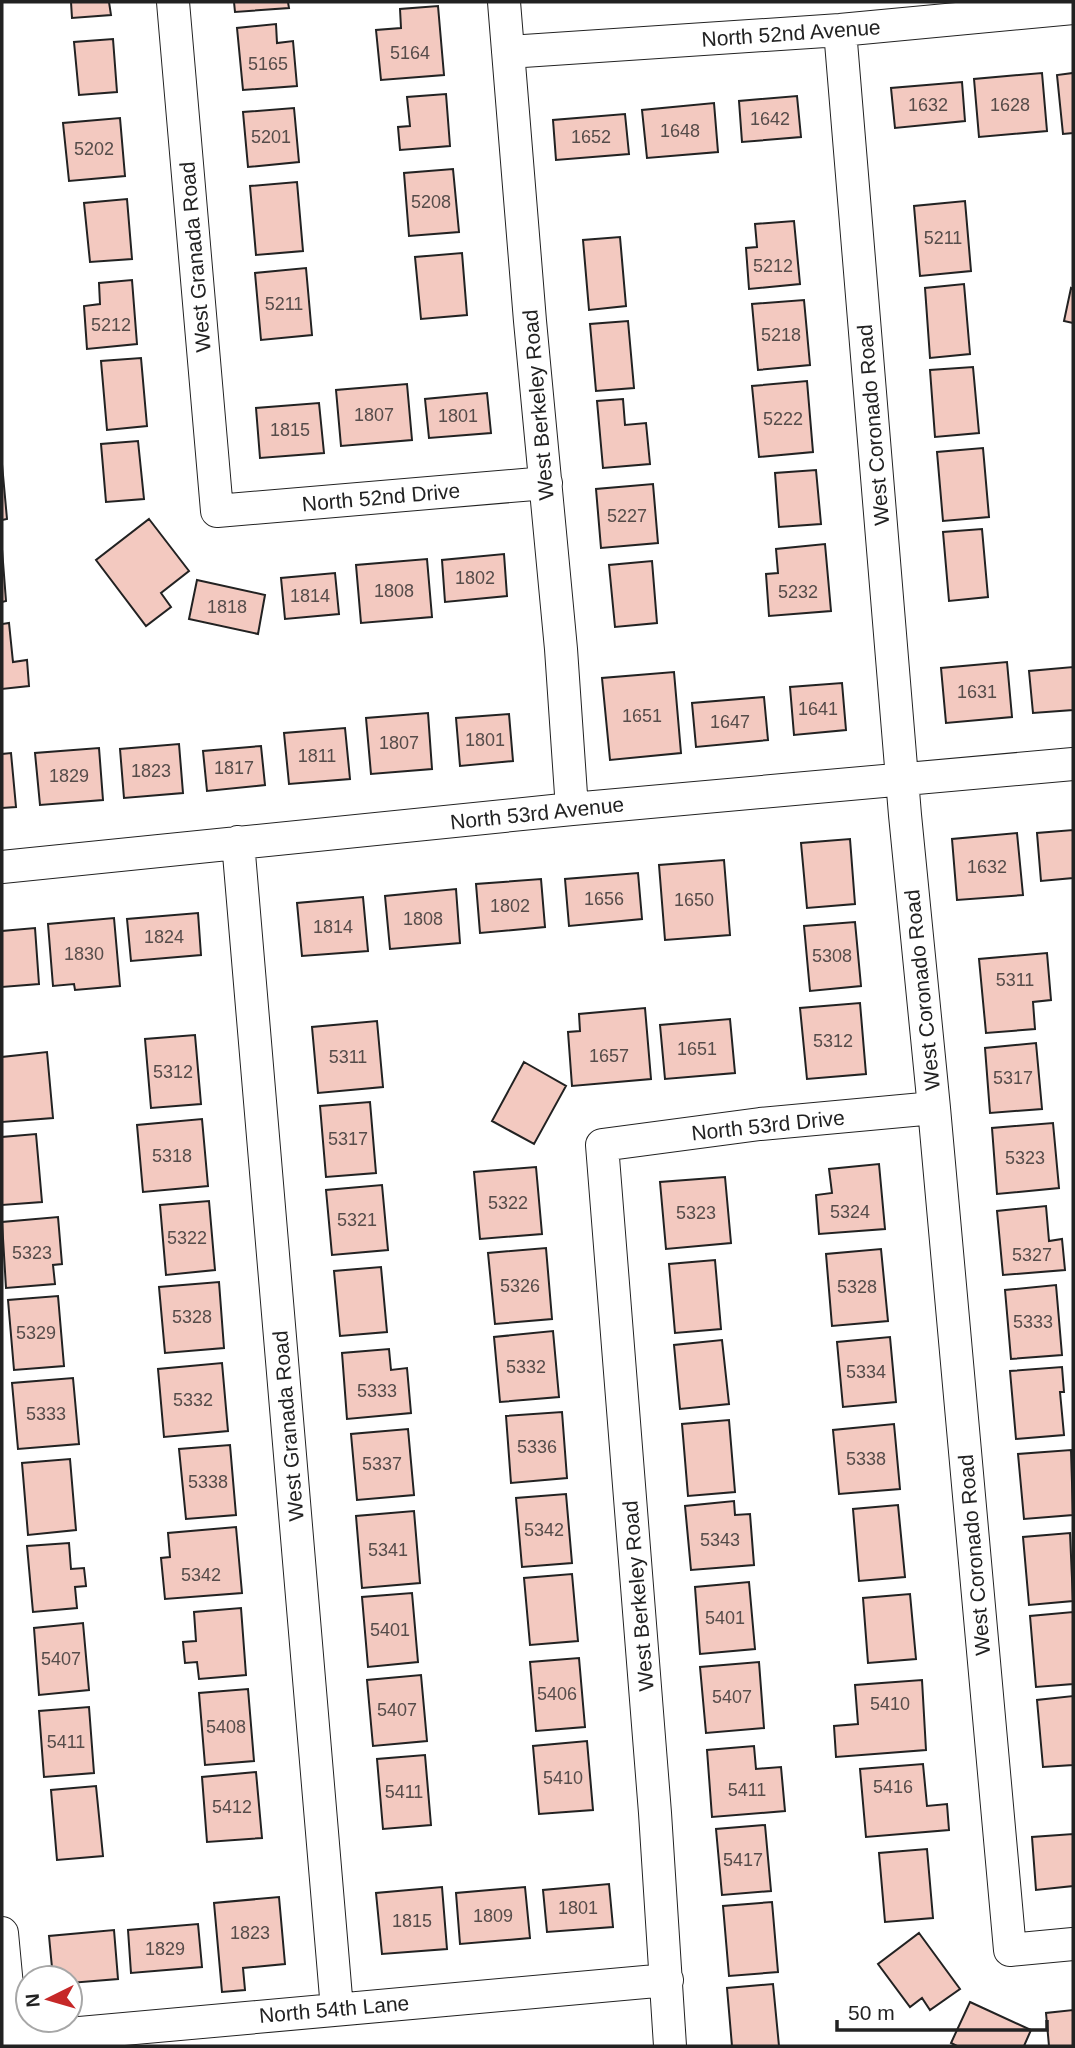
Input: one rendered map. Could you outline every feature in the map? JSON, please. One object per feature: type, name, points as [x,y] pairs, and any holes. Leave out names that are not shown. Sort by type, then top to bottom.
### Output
[{"type":"street","name":"West Granada Road","points":[[173,2],[217,511]]},
{"type":"street","name":"West Berkeley Road","points":[[504,2],[572,809]]},
{"type":"street","name":"North 52nd Avenue","points":[[508,52],[840,30],[1073,8]]},
{"type":"street","name":"West Coronado Road","points":[[840,30],[902,779],[1010,1950],[1073,1944]]},
{"type":"street","name":"North 52nd Drive","points":[[217,511],[546,483]]},
{"type":"street","name":"North 53rd Avenue","points":[[2,867],[572,809],[1073,764]]},
{"type":"street","name":"West Granada Road","points":[[238,842],[337,2009]]},
{"type":"street","name":"North 53rd Drive","points":[[602,1145],[760,1124],[934,1108]]},
{"type":"street","name":"West Berkeley Road","points":[[602,1145],[670,2046]]},
{"type":"street","points":[[2,1933],[7,2040]]},
{"type":"street","name":"North 54th Lane","points":[[7,2040],[667,1980]]},
{"type":"building","points":[[71,2],[109,2],[111,15],[72,18]]},
{"type":"building","points":[[234,2],[288,2],[289,8],[235,12]]},
{"type":"building","points":[[438,6],[444,75],[381,80],[376,30],[401,28],[400,9]]},
{"type":"building","points":[[276,24],[277,43],[293,41],[297,86],[243,90],[237,28]]},
{"type":"building","points":[[113,39],[117,92],[79,95],[74,42]]},
{"type":"building","points":[[1042,73],[1047,131],[979,137],[974,79]]},
{"type":"building","points":[[1073,73],[1073,133],[1063,134],[1057,75]]},
{"type":"building","points":[[962,82],[965,121],[895,128],[891,88]]},
{"type":"building","points":[[446,94],[450,146],[400,150],[398,127],[410,126],[407,97]]},
{"type":"building","points":[[797,96],[801,137],[742,142],[739,101]]},
{"type":"building","points":[[714,103],[718,152],[647,158],[642,110]]},
{"type":"building","points":[[294,108],[299,162],[248,167],[243,112]]},
{"type":"building","points":[[625,114],[629,154],[556,160],[553,120]]},
{"type":"building","points":[[120,118],[125,176],[69,181],[63,123]]},
{"type":"building","points":[[453,169],[459,232],[409,236],[404,173]]},
{"type":"building","points":[[297,182],[303,251],[256,255],[250,186]]},
{"type":"building","points":[[127,199],[132,259],[90,262],[84,203]]},
{"type":"building","points":[[965,201],[971,271],[920,276],[914,206]]},
{"type":"building","points":[[794,221],[800,284],[749,289],[746,248],[757,247],[755,224]]},
{"type":"building","points":[[620,237],[626,306],[589,310],[583,240]]},
{"type":"building","points":[[462,253],[467,315],[421,319],[415,257]]},
{"type":"building","points":[[306,268],[312,335],[261,340],[255,273]]},
{"type":"building","points":[[132,280],[137,344],[87,349],[84,306],[100,304],[99,283]]},
{"type":"building","points":[[964,284],[970,354],[930,358],[925,288]]},
{"type":"building","points":[[1071,288],[1073,289],[1073,323],[1064,321]]},
{"type":"building","points":[[804,300],[810,365],[758,370],[752,304]]},
{"type":"building","points":[[628,321],[634,388],[596,391],[590,324]]},
{"type":"building","points":[[141,358],[147,426],[107,430],[101,361]]},
{"type":"building","points":[[973,367],[979,433],[935,437],[930,370]]},
{"type":"building","points":[[807,381],[813,452],[759,457],[752,386]]},
{"type":"building","points":[[407,384],[412,440],[341,446],[336,390]]},
{"type":"building","points":[[487,393],[491,433],[429,438],[425,399]]},
{"type":"building","points":[[623,399],[625,425],[646,423],[650,464],[603,468],[597,401]]},
{"type":"building","points":[[319,403],[324,453],[260,458],[256,408]]},
{"type":"building","points":[[138,441],[144,499],[106,502],[101,444]]},
{"type":"building","points":[[983,448],[989,517],[943,521],[937,452]]},
{"type":"building","points":[[2,464],[7,519],[2,520]]},
{"type":"building","points":[[816,470],[821,524],[779,527],[775,473]]},
{"type":"building","points":[[653,484],[658,543],[601,548],[596,489]]},
{"type":"building","points":[[149,519],[189,571],[161,593],[171,607],[146,626],[96,560]]},
{"type":"building","points":[[982,529],[988,597],[949,601],[943,532]]},
{"type":"building","points":[[825,544],[831,611],[769,616],[766,574],[778,573],[776,549]]},
{"type":"building","points":[[2,549],[6,601],[2,602]]},
{"type":"building","points":[[504,554],[507,596],[445,602],[442,560]]},
{"type":"building","points":[[427,559],[432,617],[361,623],[356,565]]},
{"type":"building","points":[[652,561],[657,623],[615,627],[609,565]]},
{"type":"building","points":[[335,573],[339,614],[285,619],[281,578]]},
{"type":"building","points":[[197,580],[265,595],[258,634],[189,619]]},
{"type":"building","points":[[9,623],[13,662],[27,660],[29,686],[2,689],[2,624]]},
{"type":"building","points":[[1007,662],[1012,717],[946,723],[941,668]]},
{"type":"building","points":[[1073,667],[1073,710],[1033,713],[1029,671]]},
{"type":"building","points":[[674,672],[681,753],[610,760],[602,678]]},
{"type":"building","points":[[842,683],[846,730],[794,735],[790,687]]},
{"type":"building","points":[[764,697],[768,740],[696,747],[692,703]]},
{"type":"building","points":[[428,713],[432,769],[371,774],[366,718]]},
{"type":"building","points":[[509,714],[513,761],[460,766],[456,718]]},
{"type":"building","points":[[345,728],[350,779],[289,784],[284,733]]},
{"type":"building","points":[[179,744],[183,793],[124,798],[120,749]]},
{"type":"building","points":[[261,746],[265,785],[207,791],[203,751]]},
{"type":"building","points":[[99,748],[103,800],[40,805],[35,753]]},
{"type":"building","points":[[11,753],[16,807],[2,808],[2,754]]},
{"type":"building","points":[[1073,830],[1073,878],[1041,881],[1037,833]]},
{"type":"building","points":[[1017,833],[1023,895],[957,900],[952,839]]},
{"type":"building","points":[[850,839],[855,904],[807,908],[801,843]]},
{"type":"building","points":[[724,860],[730,935],[665,940],[659,865]]},
{"type":"building","points":[[638,873],[642,919],[569,926],[565,879]]},
{"type":"building","points":[[541,879],[545,927],[480,933],[476,884]]},
{"type":"building","points":[[456,889],[460,943],[390,949],[385,896]]},
{"type":"building","points":[[363,897],[368,951],[302,956],[297,903]]},
{"type":"building","points":[[198,913],[201,955],[131,961],[127,919]]},
{"type":"building","points":[[114,918],[120,986],[75,990],[74,984],[53,986],[48,924]]},
{"type":"building","points":[[855,922],[861,986],[810,991],[804,926]]},
{"type":"building","points":[[35,928],[39,984],[2,987],[2,931]]},
{"type":"building","points":[[1047,953],[1051,1000],[1033,1002],[1035,1029],[986,1033],[979,959]]},
{"type":"building","points":[[860,1003],[866,1074],[807,1079],[800,1008]]},
{"type":"building","points":[[645,1008],[651,1079],[572,1086],[568,1032],[580,1031],[579,1014]]},
{"type":"building","points":[[730,1019],[735,1073],[665,1079],[660,1025]]},
{"type":"building","points":[[377,1021],[383,1087],[318,1093],[312,1027]]},
{"type":"building","points":[[195,1035],[201,1104],[151,1108],[145,1039]]},
{"type":"building","points":[[1036,1043],[1042,1109],[990,1113],[985,1048]]},
{"type":"building","points":[[47,1052],[53,1118],[2,1122],[2,1057]]},
{"type":"building","points":[[524,1062],[566,1086],[534,1144],[492,1121]]},
{"type":"building","points":[[370,1102],[376,1173],[326,1177],[320,1106]]},
{"type":"building","points":[[202,1119],[208,1186],[143,1192],[137,1125]]},
{"type":"building","points":[[1053,1123],[1059,1188],[997,1194],[992,1128]]},
{"type":"building","points":[[36,1134],[42,1202],[2,1205],[2,1137]]},
{"type":"building","points":[[879,1164],[885,1229],[819,1234],[816,1195],[832,1193],[829,1169]]},
{"type":"building","points":[[536,1167],[542,1234],[480,1239],[474,1172]]},
{"type":"building","points":[[725,1177],[731,1243],[666,1249],[660,1182]]},
{"type":"building","points":[[382,1185],[388,1250],[332,1255],[326,1190]]},
{"type":"building","points":[[209,1201],[215,1270],[166,1275],[160,1205]]},
{"type":"building","points":[[1046,1206],[1049,1241],[1062,1239],[1065,1270],[1003,1275],[997,1211]]},
{"type":"building","points":[[58,1217],[62,1264],[53,1265],[55,1284],[6,1288],[2,1222]]},
{"type":"building","points":[[546,1248],[552,1319],[495,1324],[488,1253]]},
{"type":"building","points":[[881,1249],[888,1321],[832,1326],[826,1254]]},
{"type":"building","points":[[715,1260],[721,1329],[675,1333],[669,1264]]},
{"type":"building","points":[[381,1267],[387,1332],[340,1336],[334,1271]]},
{"type":"building","points":[[219,1282],[224,1348],[165,1353],[159,1287]]},
{"type":"building","points":[[1056,1285],[1062,1355],[1011,1359],[1005,1290]]},
{"type":"building","points":[[58,1296],[64,1366],[14,1370],[8,1300]]},
{"type":"building","points":[[553,1331],[559,1397],[500,1402],[494,1337]]},
{"type":"building","points":[[890,1337],[896,1402],[843,1407],[837,1342]]},
{"type":"building","points":[[722,1340],[729,1404],[680,1409],[674,1345]]},
{"type":"building","points":[[389,1349],[391,1370],[407,1368],[411,1413],[347,1419],[342,1353]]},
{"type":"building","points":[[222,1363],[228,1431],[164,1437],[158,1369]]},
{"type":"building","points":[[1062,1367],[1064,1392],[1060,1392],[1064,1435],[1016,1439],[1010,1371]]},
{"type":"building","points":[[73,1378],[79,1444],[18,1449],[12,1383]]},
{"type":"building","points":[[562,1412],[567,1478],[511,1483],[506,1416]]},
{"type":"building","points":[[729,1420],[735,1492],[688,1496],[682,1424]]},
{"type":"building","points":[[894,1424],[900,1489],[839,1494],[833,1430]]},
{"type":"building","points":[[408,1429],[414,1495],[357,1500],[351,1434]]},
{"type":"building","points":[[230,1445],[236,1515],[186,1519],[179,1449]]},
{"type":"building","points":[[1071,1450],[1073,1515],[1024,1519],[1018,1454]]},
{"type":"building","points":[[70,1459],[76,1530],[28,1535],[22,1463]]},
{"type":"building","points":[[566,1494],[572,1563],[522,1567],[516,1498]]},
{"type":"building","points":[[734,1501],[735,1515],[750,1514],[754,1565],[691,1570],[685,1506]]},
{"type":"building","points":[[898,1505],[905,1577],[859,1581],[853,1509]]},
{"type":"building","points":[[414,1511],[420,1583],[362,1588],[356,1516]]},
{"type":"building","points":[[236,1527],[242,1593],[165,1599],[161,1558],[170,1557],[168,1533]]},
{"type":"building","points":[[1070,1533],[1073,1601],[1029,1605],[1023,1537]]},
{"type":"building","points":[[69,1543],[71,1569],[84,1568],[86,1586],[75,1587],[77,1608],[33,1612],[27,1546]]},
{"type":"building","points":[[572,1574],[578,1641],[530,1645],[524,1578]]},
{"type":"building","points":[[749,1582],[755,1649],[700,1654],[695,1587]]},
{"type":"building","points":[[412,1593],[418,1662],[368,1667],[362,1597]]},
{"type":"building","points":[[910,1594],[916,1659],[868,1663],[863,1598]]},
{"type":"building","points":[[241,1608],[246,1675],[199,1679],[197,1662],[185,1663],[183,1642],[196,1641],[194,1612]]},
{"type":"building","points":[[1073,1612],[1073,1684],[1036,1687],[1030,1616]]},
{"type":"building","points":[[83,1623],[89,1690],[39,1695],[34,1628]]},
{"type":"building","points":[[579,1658],[585,1727],[536,1731],[530,1662]]},
{"type":"building","points":[[759,1662],[764,1728],[706,1733],[700,1667]]},
{"type":"building","points":[[421,1675],[427,1741],[373,1746],[367,1680]]},
{"type":"building","points":[[922,1680],[926,1750],[836,1757],[834,1726],[858,1724],[855,1685]]},
{"type":"building","points":[[248,1689],[254,1761],[205,1765],[199,1693]]},
{"type":"building","points":[[1073,1696],[1073,1765],[1043,1767],[1037,1700]]},
{"type":"building","points":[[89,1707],[94,1773],[44,1777],[39,1711]]},
{"type":"building","points":[[587,1741],[593,1810],[539,1814],[533,1746]]},
{"type":"building","points":[[754,1746],[756,1769],[781,1767],[785,1811],[712,1817],[707,1750]]},
{"type":"building","points":[[425,1755],[431,1825],[383,1829],[377,1759]]},
{"type":"building","points":[[923,1764],[927,1806],[947,1804],[949,1830],[866,1837],[860,1769]]},
{"type":"building","points":[[256,1772],[262,1838],[207,1842],[202,1777]]},
{"type":"building","points":[[96,1786],[103,1856],[57,1860],[51,1790]]},
{"type":"building","points":[[765,1825],[771,1891],[722,1895],[716,1829]]},
{"type":"building","points":[[1073,1834],[1073,1886],[1036,1890],[1032,1837]]},
{"type":"building","points":[[927,1849],[933,1918],[885,1922],[879,1853]]},
{"type":"building","points":[[609,1884],[613,1927],[547,1932],[543,1890]]},
{"type":"building","points":[[442,1887],[447,1949],[382,1954],[376,1893]]},
{"type":"building","points":[[525,1887],[530,1938],[460,1944],[456,1893]]},
{"type":"building","points":[[279,1897],[285,1964],[243,1968],[245,1990],[222,1992],[214,1903]]},
{"type":"building","points":[[772,1902],[778,1972],[729,1976],[723,1906]]},
{"type":"building","points":[[198,1924],[202,1967],[131,1973],[128,1930]]},
{"type":"building","points":[[114,1930],[118,1979],[84,1982],[84,1964],[52,1964],[49,1936]]},
{"type":"building","points":[[919,1933],[960,1989],[930,2010],[922,1998],[910,2007],[878,1964]]},
{"type":"building","points":[[773,1984],[779,2046],[732,2046],[727,1988]]},
{"type":"building","points":[[970,2002],[1031,2030],[1024,2046],[957,2046],[951,2043]]},
{"type":"building","points":[[1073,2010],[1073,2046],[1049,2046],[1046,2013]]}]
